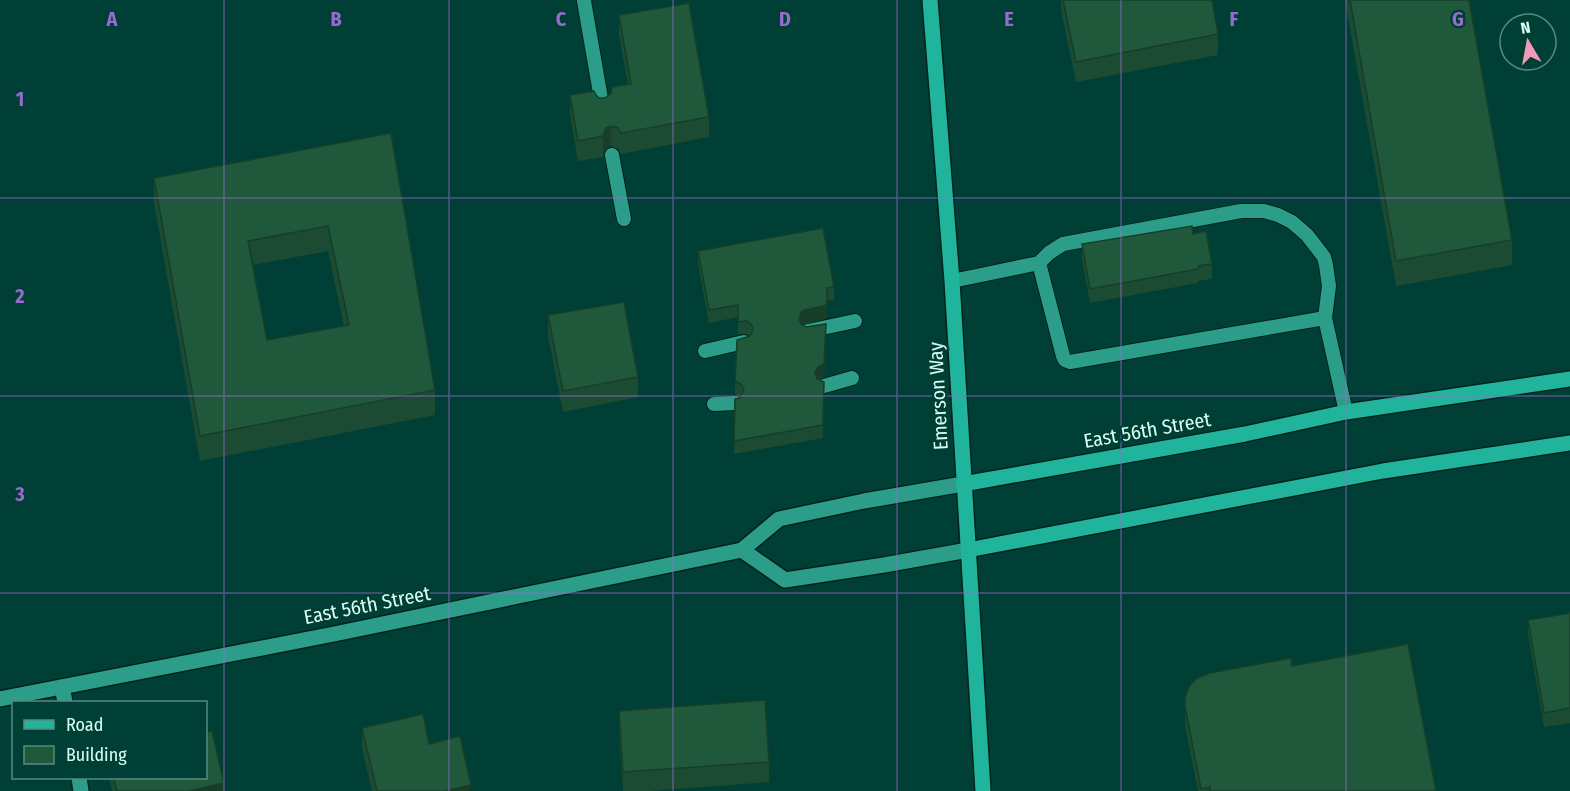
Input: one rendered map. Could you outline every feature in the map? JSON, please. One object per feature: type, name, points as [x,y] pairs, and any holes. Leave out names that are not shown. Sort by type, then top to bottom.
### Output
[{"type":"main road","name":"Emerson Way","points":[[930,0],[952,281],[983,791]]},
{"type":"main road","name":"East 56th Street","points":[[963,484],[1245,434],[1346,412],[1570,379]]},
{"type":"main road","points":[[968,550],[1383,471],[1570,442]]},
{"type":"street","name":"East 56th Street","points":[[0,699],[64,695],[334,634],[742,549],[779,519],[963,484]]},
{"type":"street","points":[[742,549],[785,580],[968,550]]},
{"type":"lane","points":[[584,1],[603,110]]},
{"type":"lane","points":[[612,155],[624,219]]},
{"type":"lane","points":[[952,281],[1040,263],[1056,248],[1072,242],[1253,210],[1278,215],[1292,222],[1307,235],[1324,257],[1329,286],[1325,318],[1346,412]]},
{"type":"lane","points":[[1040,263],[1063,356],[1070,362],[1325,318]]},
{"type":"lane","points":[[808,331],[855,321]]},
{"type":"lane","points":[[705,351],[744,342]]},
{"type":"lane","points":[[824,386],[852,378]]},
{"type":"lane","points":[[714,404],[735,403]]},
{"type":"building","points":[[1063,0],[1212,0],[1218,34],[1076,62]]},
{"type":"building","points":[[1350,0],[1469,0],[1512,240],[1396,261]]},
{"type":"building","points":[[689,3],[709,117],[621,133],[618,128],[611,126],[606,128],[603,136],[578,141],[570,95],[594,91],[599,98],[605,98],[611,93],[612,87],[631,84],[619,15]]},
{"type":"building","points":[[391,133],[435,390],[200,436],[154,178]],"holes":[[[328,226],[349,325],[267,340],[248,241]]]},
{"type":"building","points":[[1192,226],[1193,234],[1206,231],[1212,264],[1198,266],[1198,269],[1090,289],[1082,244]]},
{"type":"building","points":[[823,228],[834,287],[827,288],[827,305],[802,311],[799,320],[806,327],[826,324],[824,364],[815,372],[817,379],[824,382],[823,425],[734,441],[735,399],[740,398],[744,390],[742,385],[735,381],[737,340],[750,336],[753,328],[747,321],[738,322],[738,305],[709,310],[698,251]]},
{"type":"building","points":[[624,302],[638,377],[563,391],[548,315]]},
{"type":"building","points":[[1570,613],[1570,708],[1544,713],[1528,620]]},
{"type":"building","points":[[1408,644],[1436,791],[1210,791],[1210,787],[1201,789],[1185,706],[1187,691],[1197,678],[1210,673],[1291,658],[1292,666]]},
{"type":"building","points":[[765,700],[769,762],[623,772],[619,711]]},
{"type":"building","points":[[423,714],[429,744],[460,736],[471,785],[445,791],[377,791],[362,728]]},
{"type":"building","points":[[212,731],[224,783],[189,791],[117,791],[114,779],[207,779],[207,732]]}]
